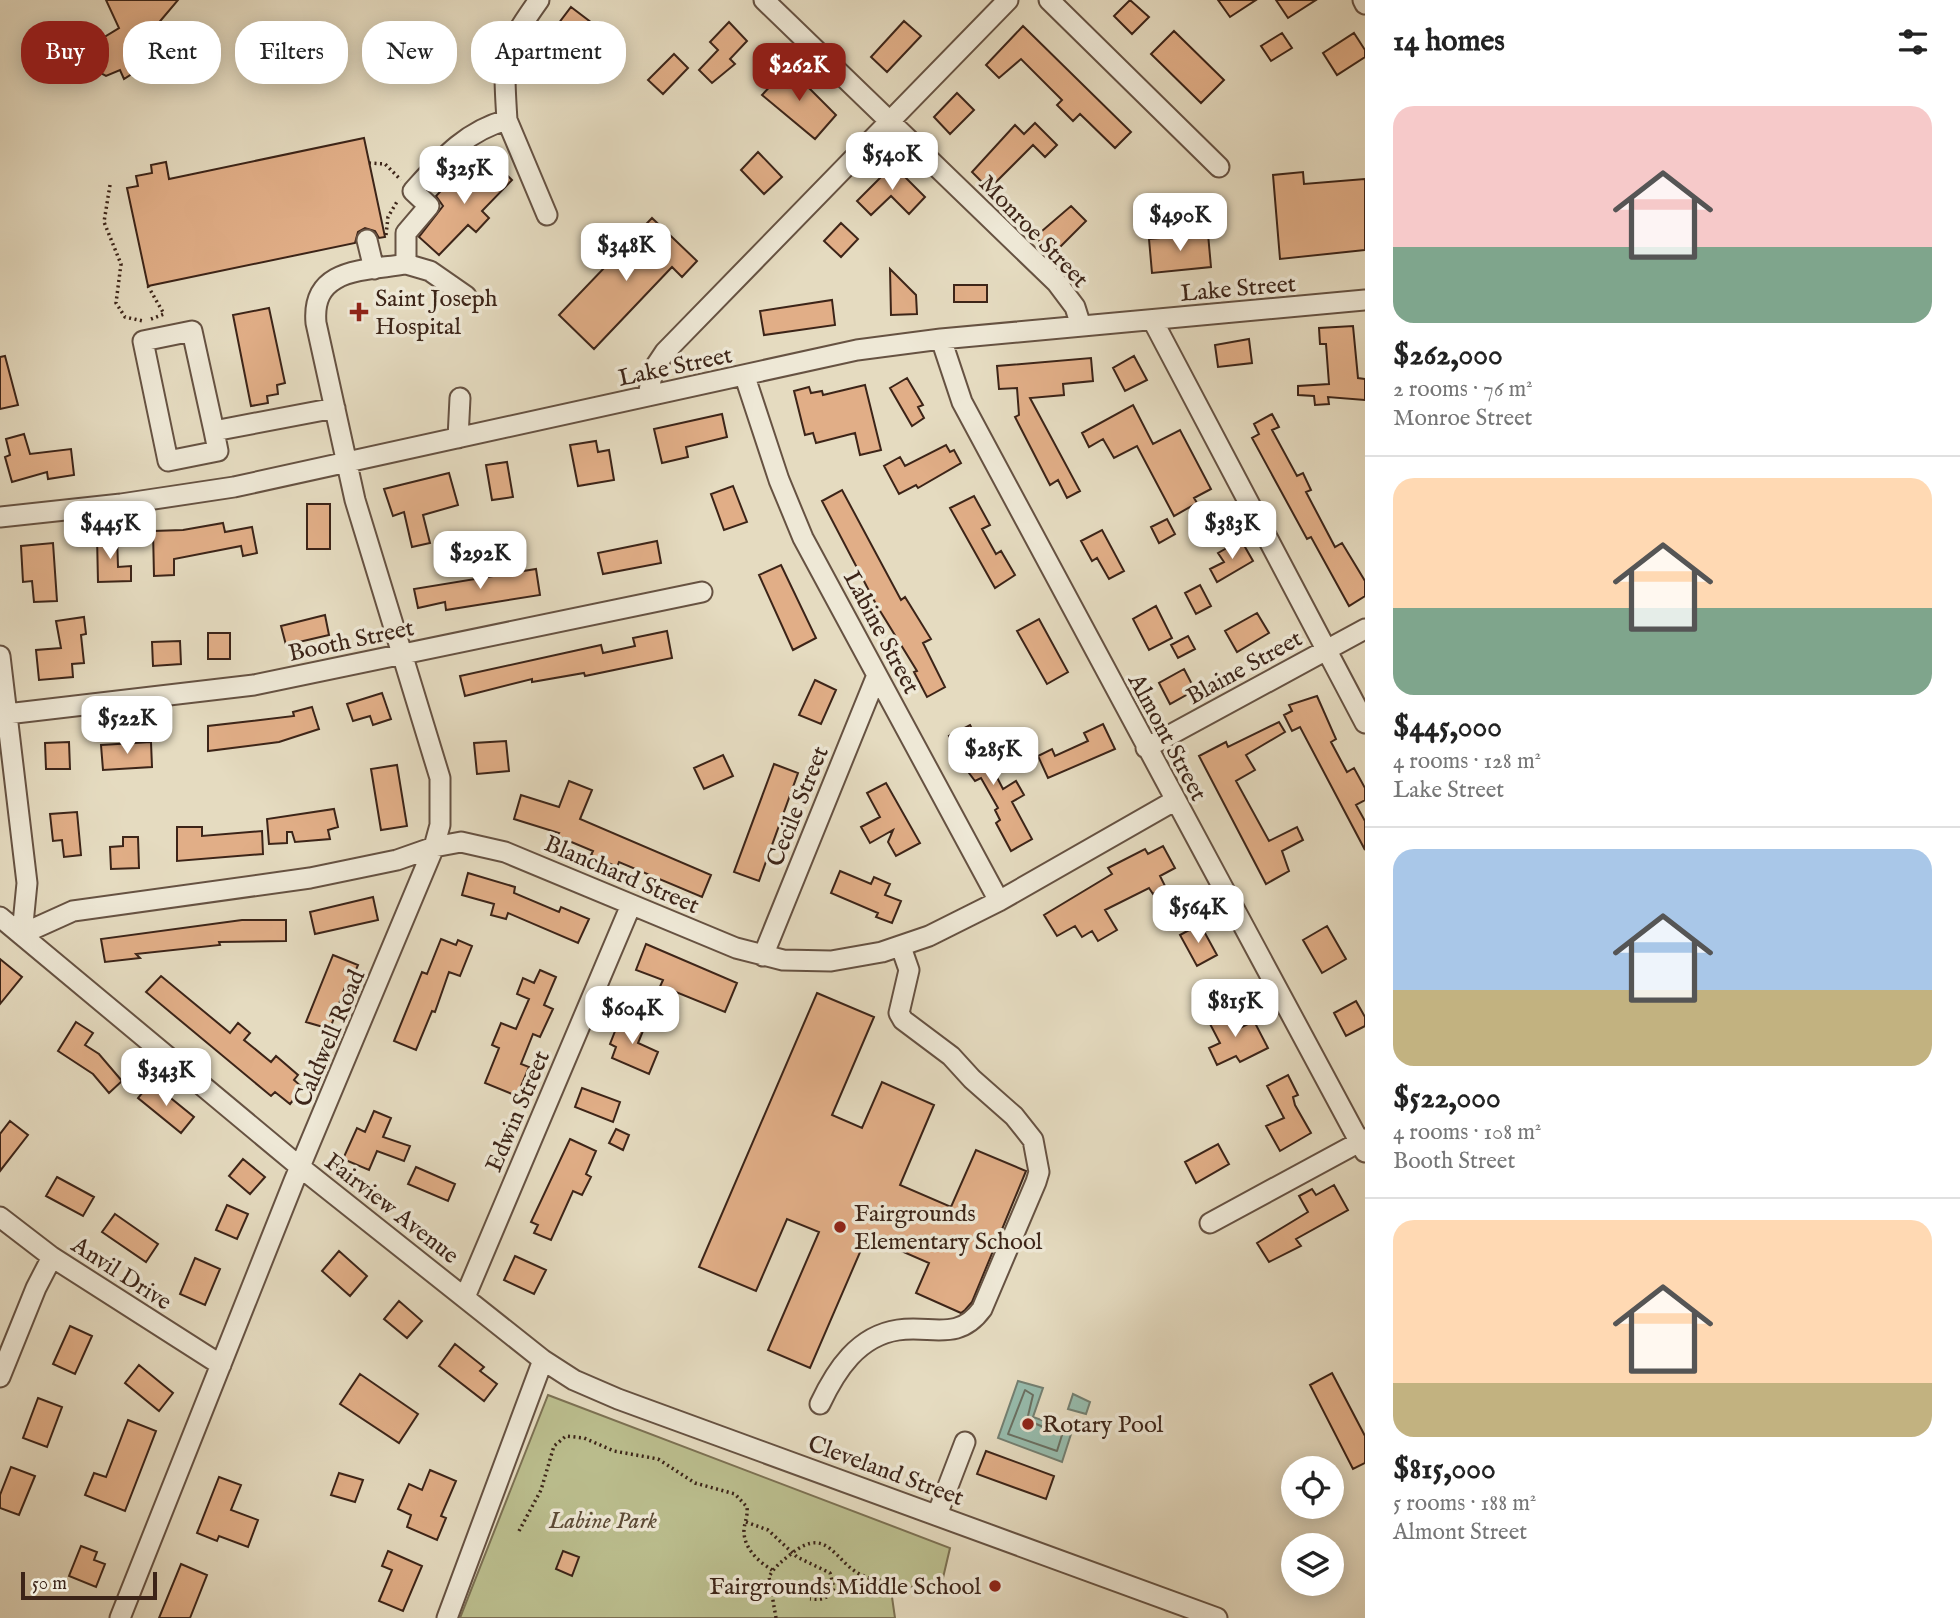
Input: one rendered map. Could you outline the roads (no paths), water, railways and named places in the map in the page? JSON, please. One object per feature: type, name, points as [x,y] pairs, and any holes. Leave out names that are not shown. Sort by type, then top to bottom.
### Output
[{"type":"street","points":[[539,0],[513,36],[507,48],[505,66],[508,120],[547,215]]},
{"type":"street","name":"Monroe Street","points":[[764,0],[1057,282],[1075,307],[1081,326]]},
{"type":"street","points":[[648,396],[653,370],[666,352],[1008,0]]},
{"type":"street","points":[[1049,0],[1219,167]]},
{"type":"street","points":[[466,296],[430,271],[406,264],[406,233],[429,206],[413,191],[450,150],[472,134],[508,120]]},
{"type":"street","points":[[374,269],[376,240]]},
{"type":"street","name":"Caldwell Road","points":[[120,1618],[300,1167],[434,847],[440,825],[440,778],[346,463],[316,323],[318,296],[334,278],[406,264]]},
{"type":"street","name":"Lake Street","points":[[0,517],[178,496],[346,463],[857,351],[941,339],[1365,300]]},
{"type":"street","points":[[1153,321],[1365,723]]},
{"type":"street","points":[[192,331],[214,431],[218,451],[168,461],[143,341],[192,331]]},
{"type":"street","name":"Almont Street","points":[[941,339],[962,402],[1174,800],[1363,1144]]},
{"type":"street","name":"Labine Street","points":[[745,377],[779,480],[803,538],[999,901]]},
{"type":"street","points":[[458,438],[460,398]]},
{"type":"street","points":[[214,431],[335,408]]},
{"type":"street","name":"Booth Street","points":[[7,715],[254,685],[702,592]]},
{"type":"street","name":"Blaine Street","points":[[1146,748],[1365,629]]},
{"type":"street","points":[[0,656],[27,883],[22,934]]},
{"type":"street","name":"Cecile Street","points":[[763,956],[877,675]]},
{"type":"street","name":"Blanchard Street","points":[[22,934],[73,911],[310,878],[397,860],[434,847],[461,842],[485,845],[706,937],[763,956],[798,961],[831,961],[901,947],[999,901],[1174,800]]},
{"type":"street","name":"Edwin Street","points":[[465,1297],[631,905]]},
{"type":"street","name":"Fairview Avenue","points":[[0,917],[300,1167],[543,1360]]},
{"type":"street","points":[[820,1404],[834,1373],[846,1358],[868,1342],[897,1330],[955,1329],[974,1320],[982,1309],[1039,1172],[1033,1140],[1024,1126],[951,1056],[903,1020],[899,1013],[909,970],[901,947]]},
{"type":"street","points":[[1210,1223],[1363,1144]]},
{"type":"street","name":"Anvil Drive","points":[[0,1217],[52,1258],[221,1365]]},
{"type":"street","points":[[0,1377],[36,1288],[52,1258]]},
{"type":"street","points":[[447,1618],[543,1360]]},
{"type":"street","name":"Cleveland Street","points":[[543,1360],[595,1390],[1217,1618]]},
{"type":"street","points":[[937,1515],[965,1442]]},
{"type":"water","name":"Rotary Pool","points":[[1018,1381],[1043,1388],[1033,1417],[1072,1431],[1062,1462],[998,1438]]},
{"type":"water","points":[[1073,1394],[1090,1402],[1086,1414],[1068,1409]]},
{"type":"place","name":"Saint Joseph Hospital","points":[[359,312]]},
{"type":"place","name":"Fairgrounds Elementary School","points":[[840,1227]]},
{"type":"place","name":"Rotary Pool","points":[[1028,1424]]},
{"type":"place","name":"Fairgrounds Middle School","points":[[995,1586]]},
{"type":"park label","name":"Labine Park","points":[[603,1520]]}]
